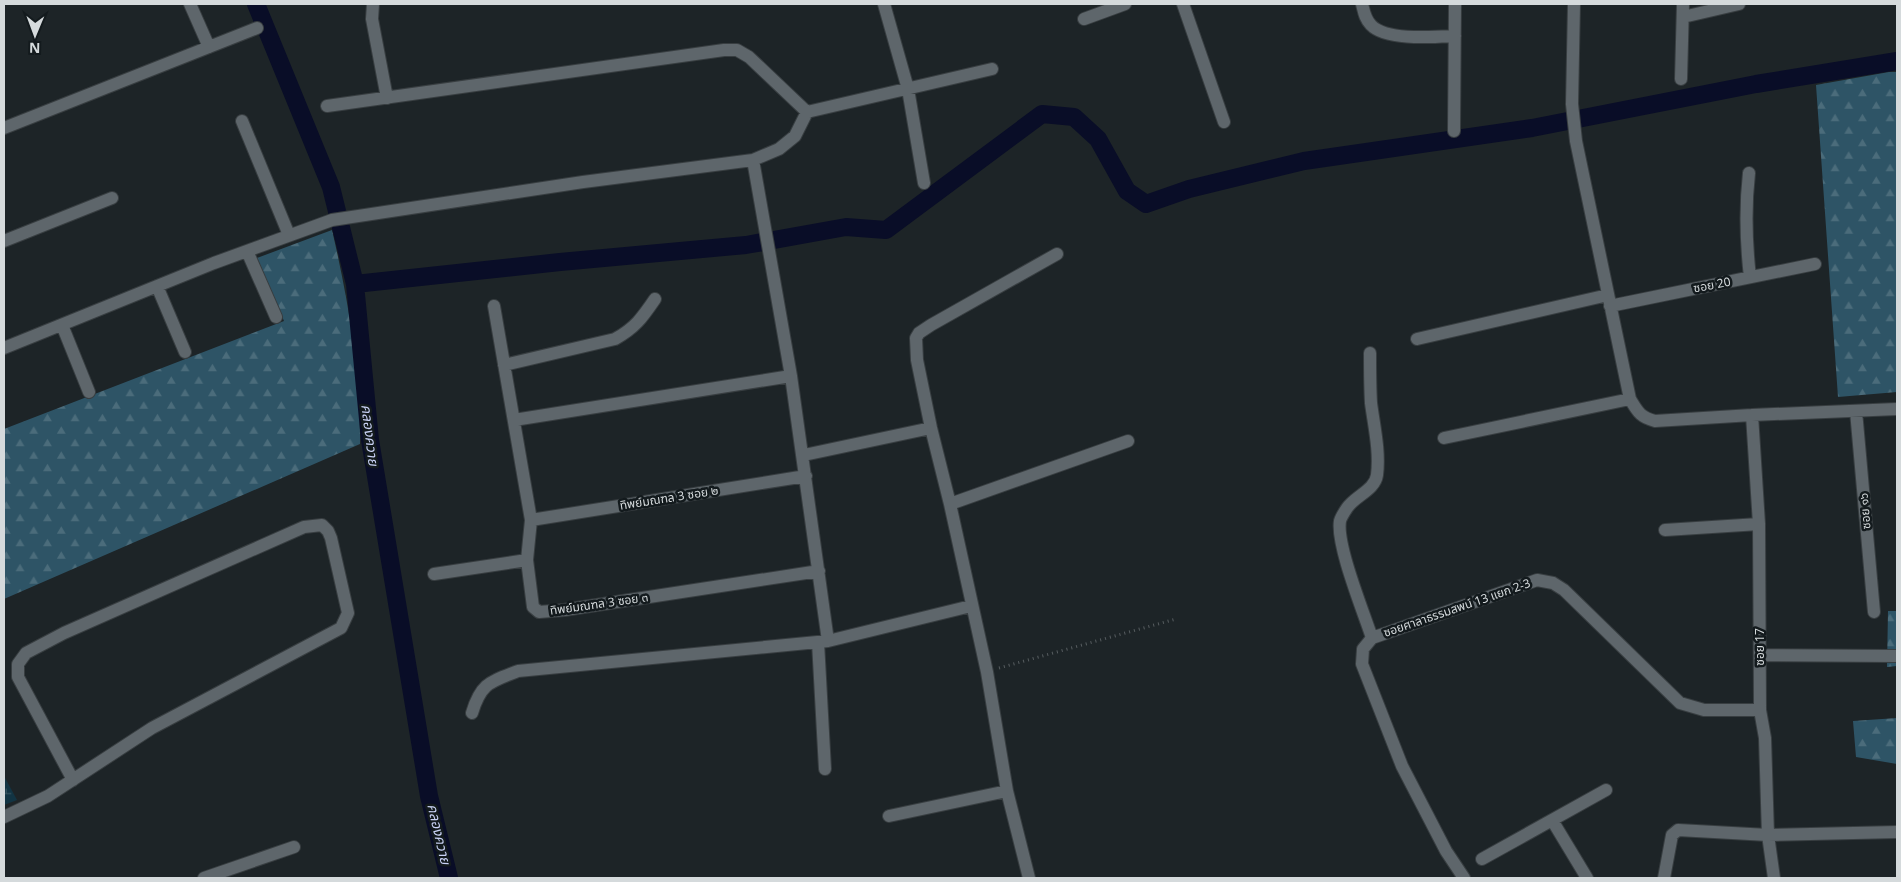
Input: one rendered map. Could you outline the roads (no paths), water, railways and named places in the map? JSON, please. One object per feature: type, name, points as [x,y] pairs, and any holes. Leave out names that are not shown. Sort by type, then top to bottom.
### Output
[{"type":"street","points":[[190,4],[209,47]]},
{"type":"street","points":[[373,4],[372,19],[387,98]]},
{"type":"street","points":[[884,4],[908,89],[924,183]]},
{"type":"street","points":[[1084,19],[1125,4]]},
{"type":"street","points":[[1183,4],[1224,122]]},
{"type":"street","points":[[1362,4],[1366,18],[1372,27],[1389,34],[1414,37],[1455,36]]},
{"type":"street","points":[[1454,131],[1455,4]]},
{"type":"street","points":[[1574,4],[1572,104],[1576,141],[1630,399],[1643,418],[1656,421],[1897,409]]},
{"type":"street","points":[[1681,79],[1683,4]]},
{"type":"street","points":[[1683,17],[1739,4]]},
{"type":"street","points":[[4,128],[257,28]]},
{"type":"street","points":[[327,106],[724,50],[737,50],[749,57],[807,112]]},
{"type":"street","points":[[807,112],[992,68]]},
{"type":"street","points":[[4,348],[157,286],[332,220],[360,214],[583,182],[753,160],[779,149],[795,136],[807,112]]},
{"type":"street","points":[[242,122],[289,235]]},
{"type":"street","points":[[753,160],[804,455],[819,572],[823,642],[825,769]]},
{"type":"street","points":[[1749,173],[1746,206],[1746,241],[1750,277]]},
{"type":"street","points":[[4,241],[112,198]]},
{"type":"street","points":[[247,251],[276,317]]},
{"type":"street","points":[[1029,878],[1007,791],[987,672],[950,504],[931,428],[916,360],[915,346],[919,333],[1057,254]]},
{"type":"street","name":"ซอย 20","points":[[1417,339],[1609,301],[1815,264]]},
{"type":"street","points":[[157,286],[185,352]]},
{"type":"street","points":[[504,365],[615,339],[628,332],[639,322],[655,299]]},
{"type":"street","name":"ทิพย์มณฑล 3 ซอย ๓","points":[[494,306],[531,520],[527,560],[533,607],[540,612],[564,610],[819,572]]},
{"type":"street","points":[[62,325],[89,392]]},
{"type":"street","points":[[1370,354],[1370,393],[1377,449],[1376,480],[1372,486],[1348,506],[1340,520],[1340,531],[1343,549],[1372,638]]},
{"type":"street","points":[[514,420],[791,376]]},
{"type":"street","points":[[1444,438],[1630,399]]},
{"type":"street","name":"ซอย ๑๖","points":[[1856,411],[1874,612]]},
{"type":"street","name":"ซอย 17","points":[[1752,415],[1759,524],[1760,710],[1765,738],[1768,835],[1774,878]]},
{"type":"street","points":[[804,455],[931,428]]},
{"type":"street","points":[[950,504],[1128,441]]},
{"type":"street","name":"ทิพย์มณฑล 3 ซอย ๒","points":[[531,520],[806,476]]},
{"type":"street","points":[[1665,530],[1759,524]]},
{"type":"street","points":[[4,817],[48,796],[73,780],[152,728],[341,628],[348,613],[331,538],[328,531],[322,525],[304,527],[64,633],[26,653],[18,664],[18,677],[73,780]]},
{"type":"street","points":[[434,574],[527,560]]},
{"type":"street","name":"ซอยศาลาธรรมสพน์ 13 แยก 2-3","points":[[1464,878],[1446,851],[1402,766],[1362,664],[1363,649],[1372,638],[1537,580],[1553,584],[1564,590],[1680,703],[1704,710],[1760,710]]},
{"type":"street","points":[[472,713],[477,696],[490,682],[518,671],[823,642],[971,606]]},
{"type":"street","points":[[1760,655],[1897,656]]},
{"type":"street","points":[[1482,859],[1606,790]]},
{"type":"street","points":[[889,816],[1007,791]]},
{"type":"street","points":[[1552,820],[1587,878]]},
{"type":"street","points":[[1664,878],[1672,835],[1678,830],[1768,835],[1897,832]]},
{"type":"street","points":[[204,878],[294,847]]},
{"type":"waterway","name":"คลองควาย","points":[[256,4],[331,187],[355,284],[370,440],[429,796],[449,878]]},
{"type":"waterway","points":[[355,284],[560,262],[746,245],[846,227],[886,230],[1042,114],[1074,117],[1098,139],[1127,191],[1146,204],[1189,189],[1304,161],[1532,128],[1756,84],[1897,61]]}]
